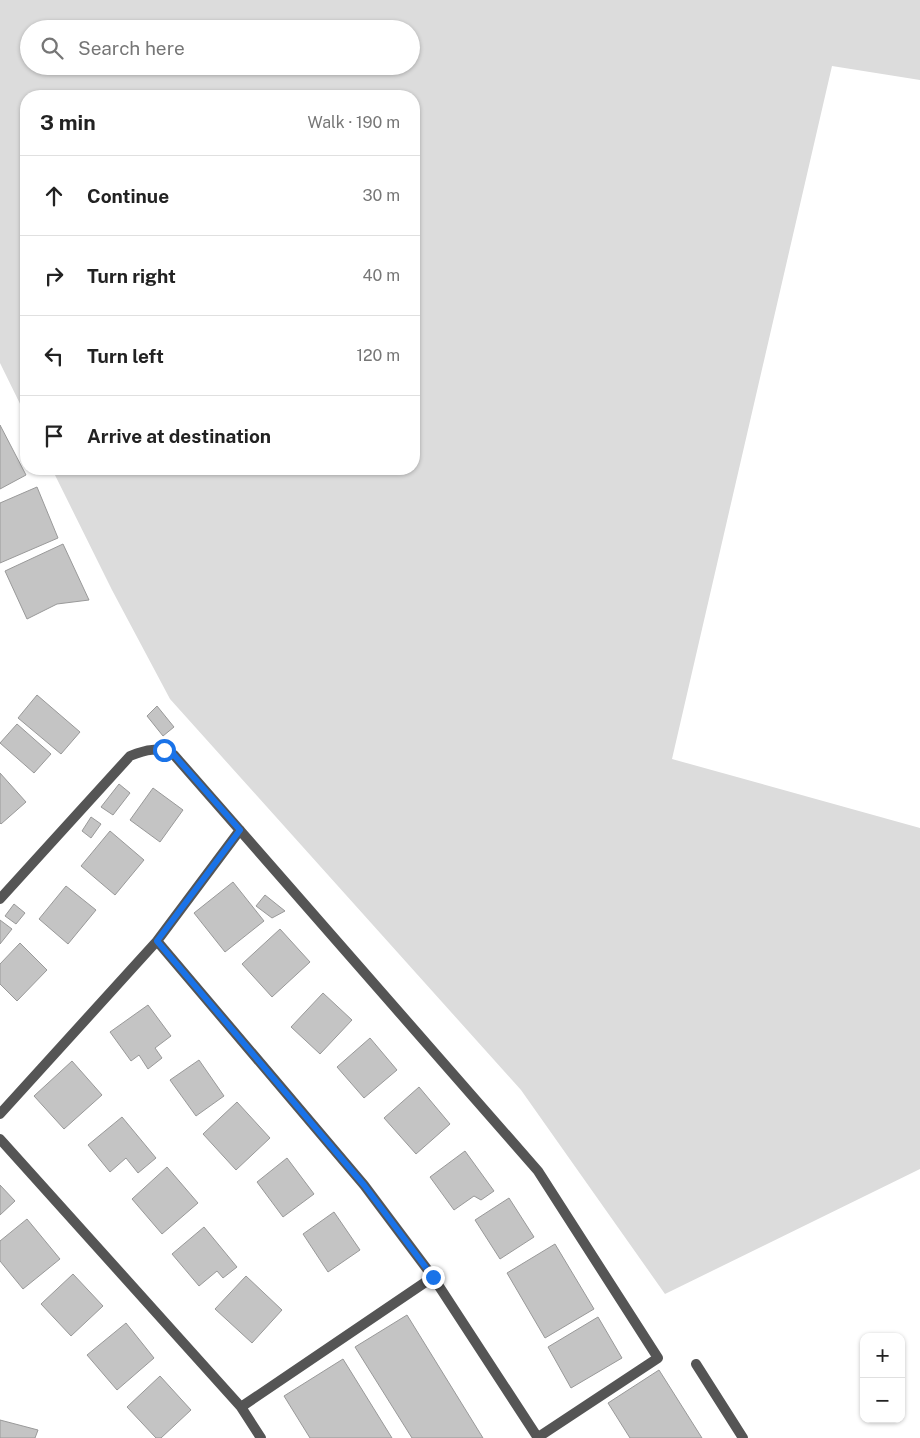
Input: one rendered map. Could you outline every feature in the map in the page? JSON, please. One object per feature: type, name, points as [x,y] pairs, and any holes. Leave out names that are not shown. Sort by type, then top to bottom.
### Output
[{"type":"street","points":[[0,899],[130,756],[146,750],[164,750],[174,755],[538,1171],[658,1358],[538,1438],[433,1277],[364,1185],[157,941]]},
{"type":"street","points":[[0,1114],[157,941],[240,830]]},
{"type":"street","points":[[0,1139],[241,1407],[261,1438]]},
{"type":"street","points":[[241,1407],[433,1277]]},
{"type":"street","points":[[696,1364],[743,1438]]},
{"type":"shaded area","points":[[0,0],[920,0],[920,80],[832,66],[672,759],[920,828],[920,1169],[665,1294],[521,1090],[170,699],[112,590],[55,475],[420,475],[420,90],[20,90],[20,404],[0,363]]},
{"type":"building","points":[[0,425],[20,463],[20,475],[26,475],[0,489]]},
{"type":"building","points":[[37,487],[58,538],[0,563],[0,503]]},
{"type":"building","points":[[63,544],[89,600],[57,604],[27,619],[5,571]]},
{"type":"building","points":[[37,695],[80,732],[61,754],[18,718]]},
{"type":"building","points":[[157,706],[174,727],[163,736],[147,716]]},
{"type":"building","points":[[17,724],[51,754],[34,773],[0,743]]},
{"type":"building","points":[[0,773],[26,802],[1,824],[0,823]]},
{"type":"building","points":[[119,784],[130,793],[113,815],[101,807]]},
{"type":"building","points":[[153,788],[183,810],[160,842],[130,820]]},
{"type":"building","points":[[91,817],[101,824],[91,838],[82,831]]},
{"type":"building","points":[[110,831],[144,860],[115,895],[81,866]]},
{"type":"building","points":[[233,882],[264,921],[225,952],[194,913]]},
{"type":"building","points":[[66,886],[96,910],[68,944],[39,919]]},
{"type":"building","points":[[265,895],[285,911],[272,918],[256,906]]},
{"type":"building","points":[[14,904],[25,913],[16,924],[5,916]]},
{"type":"building","points":[[0,920],[12,929],[0,944]]},
{"type":"building","points":[[280,929],[310,962],[272,997],[242,964]]},
{"type":"building","points":[[20,943],[47,970],[17,1001],[0,984],[0,964]]},
{"type":"building","points":[[323,993],[352,1020],[320,1054],[291,1027]]},
{"type":"building","points":[[148,1005],[171,1036],[155,1048],[162,1058],[148,1069],[139,1055],[131,1061],[110,1032]]},
{"type":"building","points":[[370,1038],[397,1070],[364,1098],[337,1067]]},
{"type":"building","points":[[199,1060],[224,1096],[196,1116],[170,1080]]},
{"type":"building","points":[[72,1061],[102,1095],[64,1129],[34,1096]]},
{"type":"building","points":[[419,1087],[450,1124],[416,1154],[384,1118]]},
{"type":"building","points":[[237,1102],[270,1138],[236,1170],[203,1134]]},
{"type":"building","points":[[122,1117],[156,1158],[138,1173],[126,1158],[110,1172],[88,1145]]},
{"type":"building","points":[[465,1151],[494,1191],[481,1200],[474,1196],[454,1210],[430,1177]]},
{"type":"building","points":[[287,1158],[314,1194],[283,1217],[257,1182]]},
{"type":"building","points":[[167,1167],[198,1203],[162,1234],[132,1199]]},
{"type":"building","points":[[0,1185],[15,1201],[0,1215]]},
{"type":"building","points":[[509,1198],[534,1237],[500,1259],[475,1220]]},
{"type":"building","points":[[334,1212],[360,1250],[328,1272],[303,1234]]},
{"type":"building","points":[[27,1219],[60,1259],[23,1289],[0,1261],[0,1241]]},
{"type":"building","points":[[204,1227],[237,1267],[223,1278],[217,1271],[199,1286],[172,1254]]},
{"type":"building","points":[[555,1244],[594,1309],[545,1338],[507,1273]]},
{"type":"building","points":[[73,1274],[103,1306],[71,1336],[41,1304]]},
{"type":"building","points":[[246,1276],[282,1310],[252,1343],[215,1309]]},
{"type":"building","points":[[407,1315],[483,1438],[412,1438],[355,1347]]},
{"type":"building","points":[[598,1317],[622,1358],[571,1388],[548,1347]]},
{"type":"building","points":[[126,1323],[154,1358],[117,1390],[87,1355]]},
{"type":"building","points":[[343,1359],[392,1438],[310,1438],[284,1396]]},
{"type":"building","points":[[659,1370],[702,1438],[630,1438],[608,1403]]},
{"type":"building","points":[[160,1376],[191,1410],[161,1438],[156,1438],[127,1407]]},
{"type":"building","points":[[0,1420],[38,1430],[35,1438],[0,1438]]},
{"type":"route","points":[[164,750],[174,755],[240,830],[157,941],[364,1185],[433,1277]]}]
